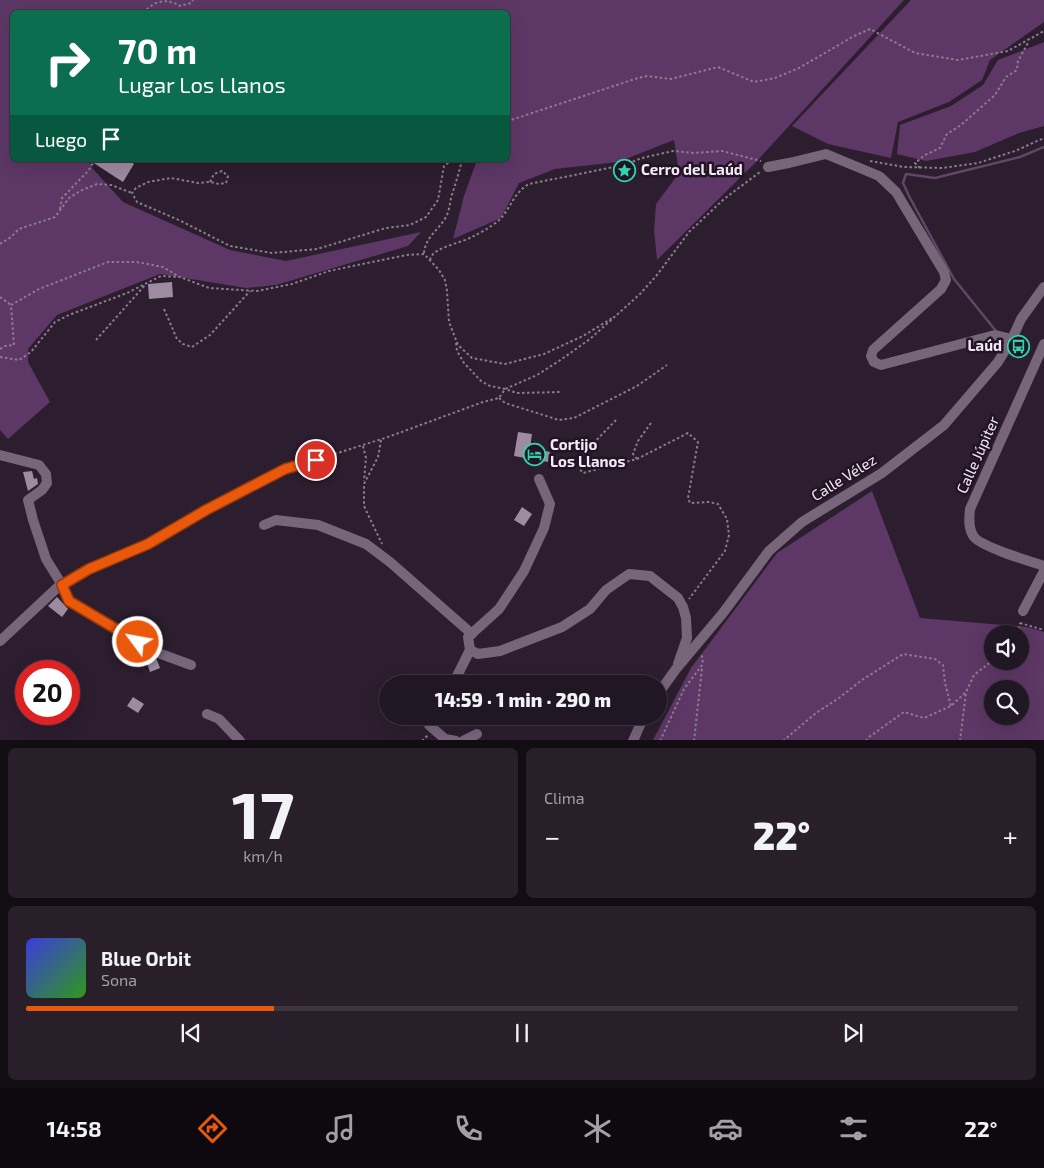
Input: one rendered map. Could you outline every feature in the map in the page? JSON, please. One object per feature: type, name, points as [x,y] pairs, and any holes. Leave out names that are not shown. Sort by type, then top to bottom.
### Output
[{"type":"street","points":[[768,167],[826,154],[879,176],[896,192],[944,272],[946,280],[941,290],[873,350],[870,356],[874,362],[881,365],[994,335],[1012,339]]},
{"type":"street","name":"Calle Vélez","points":[[667,682],[723,613],[770,551],[802,522],[882,473],[944,426],[998,362],[1021,320],[1044,287]]},
{"type":"street","name":"Calle Júpiter","points":[[1044,344],[970,509],[969,524],[973,537],[986,545],[1044,566]]},
{"type":"street","points":[[0,455],[38,464],[46,474],[47,483],[42,490],[28,500],[46,560],[62,585],[69,601],[150,650],[191,665]]},
{"type":"street","points":[[0,641],[58,587],[89,569],[148,544],[206,510],[285,469],[316,460]]},
{"type":"street","points":[[458,675],[470,650],[468,637],[499,609],[524,571],[544,528],[550,504],[539,478]]},
{"type":"street","points":[[264,525],[276,520],[318,525],[366,544],[390,562],[472,634]]},
{"type":"street","points":[[1023,611],[1044,571]]},
{"type":"street","points":[[470,650],[478,654],[500,651],[562,628],[590,609],[606,590],[629,574],[650,576],[678,598],[683,607],[686,618],[686,638],[676,669]]},
{"type":"street","points":[[207,714],[219,719],[240,740]]},
{"type":"street","points":[[430,725],[445,739],[456,740]]},
{"type":"street","points":[[633,740],[640,725]]},
{"type":"street","points":[[463,740],[477,734]]},
{"type":"path","points":[[141,10],[166,0],[180,6],[192,0]]},
{"type":"path","points":[[510,121],[647,76],[671,79],[718,67],[754,82],[775,78],[799,68],[854,36],[870,30],[915,53],[958,60],[1008,51],[1044,31]]},
{"type":"path","points":[[920,168],[915,163],[925,155],[940,148],[947,134],[961,125],[995,95],[1006,77],[1017,70],[1018,61],[1030,38]]},
{"type":"path","points":[[865,160],[904,167],[942,168],[978,163],[1015,151],[1044,138]]},
{"type":"path","points":[[316,460],[499,398],[505,389],[537,375],[559,361],[590,340],[640,294],[657,275],[689,232],[724,200],[768,167],[766,162],[722,151],[693,153],[673,151],[642,158],[624,165],[529,184],[515,196],[502,218],[495,224],[473,237],[434,253],[430,260]]},
{"type":"path","points":[[60,211],[62,198],[88,171],[94,162]]},
{"type":"path","points":[[0,244],[19,229],[55,217],[69,198],[80,190],[97,184],[111,184],[132,193],[138,202],[230,246],[272,253],[317,249],[386,228],[410,225],[426,217],[438,200],[444,166],[449,162]]},
{"type":"path","points":[[424,254],[427,241],[447,215],[461,162]]},
{"type":"path","points":[[132,193],[136,188],[148,182],[171,178],[198,183],[210,182],[220,184],[226,183],[228,176],[222,171],[214,174],[210,182]]},
{"type":"path","points":[[11,305],[39,289],[108,262],[137,262],[163,267],[180,277],[209,288],[257,291],[292,284],[329,271],[406,255],[424,254],[439,270],[445,280],[449,322],[458,345],[472,358],[505,364],[544,354],[583,336],[619,313]]},
{"type":"path","points":[[0,357],[18,360],[31,352],[55,322],[69,315],[127,293],[161,276],[180,277]]},
{"type":"path","points":[[96,340],[147,283]]},
{"type":"path","points":[[164,309],[177,338],[183,344],[192,347],[210,335],[250,291]]},
{"type":"path","points":[[0,297],[11,305],[14,345],[4,346],[0,349]]},
{"type":"path","points":[[455,338],[457,351],[464,363],[481,381],[490,386],[517,393],[562,392]]},
{"type":"path","points":[[499,398],[505,403],[559,420],[574,418],[637,386],[667,365]]},
{"type":"path","points":[[616,420],[581,456],[578,467],[582,473],[637,459],[688,434],[698,442],[688,498],[690,503],[709,502],[718,504],[727,519],[729,535],[725,551],[683,607]]},
{"type":"path","points":[[637,459],[633,454],[638,441],[651,423]]},
{"type":"path","points":[[364,484],[378,457],[382,439]]},
{"type":"path","points":[[363,445],[366,458],[364,506],[383,546]]},
{"type":"path","points":[[1023,611],[1020,623],[1044,630]]},
{"type":"path","points":[[693,648],[703,658],[694,740]]},
{"type":"path","points":[[783,740],[816,713],[862,680],[903,654],[935,659],[943,664],[945,683],[951,706]]},
{"type":"path","points":[[660,740],[684,689],[702,665]]},
{"type":"path","points":[[960,740],[966,692],[974,675],[984,667]]},
{"type":"path","points":[[866,740],[904,712],[924,718],[951,706],[966,692]]},
{"type":"shaded area","points":[[0,0],[904,0],[757,161],[657,260],[654,230],[656,204],[679,173],[674,140],[618,162],[555,169],[519,183],[501,218],[453,239],[464,196],[476,162],[510,162],[510,10],[10,10],[10,162],[90,162],[93,169],[123,202],[230,250],[286,261],[421,232],[408,246],[276,285],[246,288],[160,274],[57,315],[28,349],[28,362],[50,402],[8,439],[0,430]]},
{"type":"shaded area","points":[[911,0],[1044,0],[1044,22],[990,60],[982,80],[949,102],[898,122],[891,158],[828,144],[792,126]]},
{"type":"shaded area","points":[[1044,42],[1044,126],[1019,133],[975,152],[926,161],[897,154],[900,125],[951,106],[983,85],[998,60]]},
{"type":"shaded area","points":[[872,491],[920,618],[1003,625],[984,625],[984,670],[1029,670],[1029,628],[1044,632],[1044,740],[653,740],[661,725],[667,725],[667,713],[691,668],[777,553]]},
{"type":"building","points":[[92,162],[131,162],[134,164],[123,182]]},
{"type":"building","points":[[172,282],[173,297],[149,299],[148,284]]},
{"type":"building","points":[[518,432],[532,434],[530,448],[550,452],[548,462],[514,456]]},
{"type":"building","points":[[32,471],[34,479],[37,478],[38,484],[28,491],[23,472]]},
{"type":"building","points":[[522,507],[532,514],[524,526],[514,520]]},
{"type":"building","points":[[57,597],[68,609],[62,617],[48,606]]},
{"type":"building","points":[[151,658],[157,660],[160,668],[150,672],[146,660]]},
{"type":"building","points":[[133,697],[144,704],[138,713],[127,706]]},
{"type":"waterway","points":[[996,331],[954,279],[903,183],[906,174],[935,178],[1020,157],[1044,147]]},
{"type":"place","name":"Cerro del Laúd","points":[[625,170]]},
{"type":"place","name":"Laúd","points":[[1018,346]]},
{"type":"place","name":"Cortijo Los Llanos","points":[[534,454]]},
{"type":"route","points":[[138,642],[69,601],[62,585],[89,569],[148,544],[206,510],[285,469],[316,460]]}]
